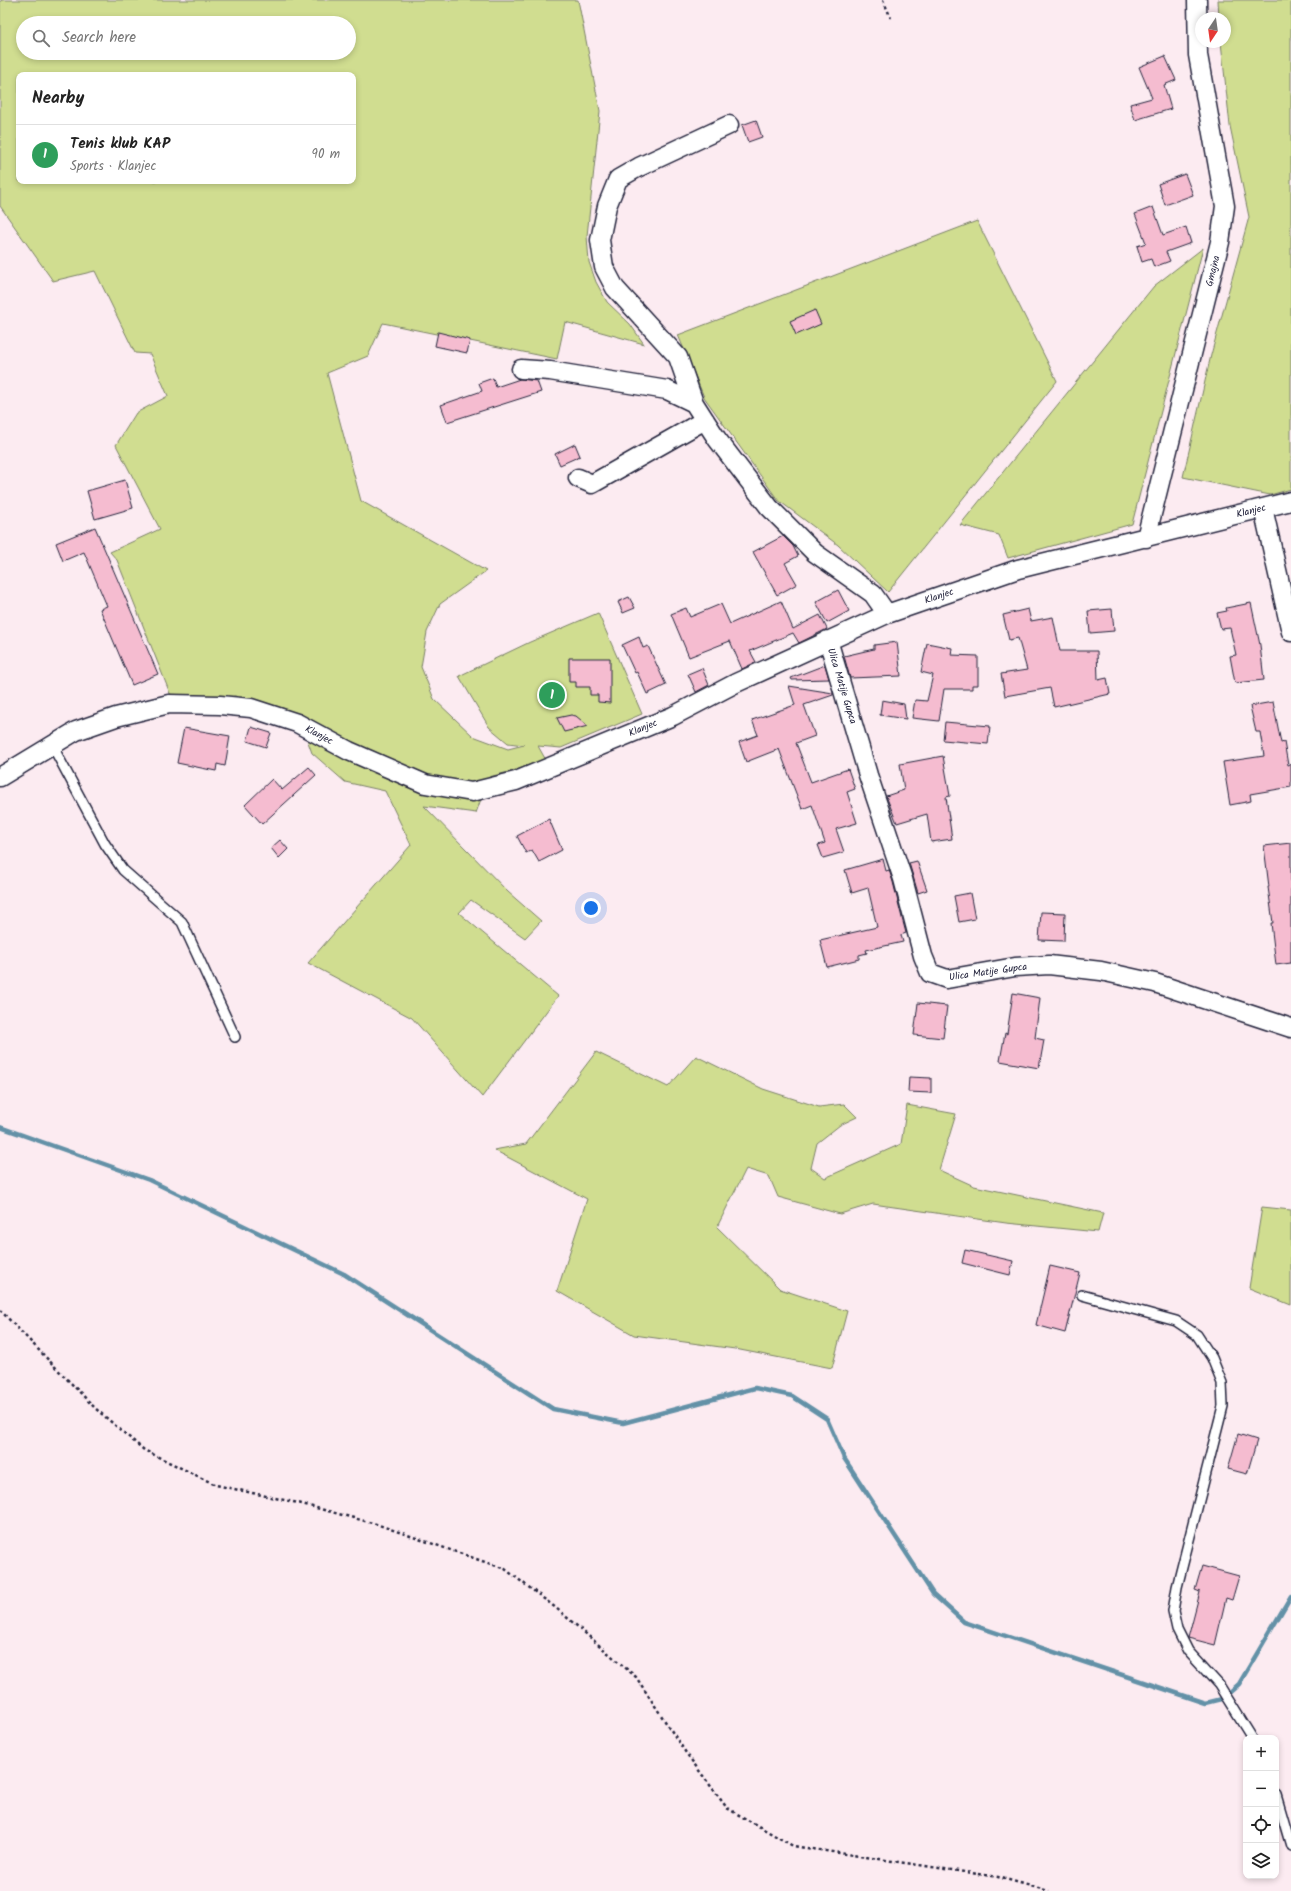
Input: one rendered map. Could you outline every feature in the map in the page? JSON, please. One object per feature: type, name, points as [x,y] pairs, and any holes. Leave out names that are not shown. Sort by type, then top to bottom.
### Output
[{"type":"street","name":"Gmajna","points":[[1146,538],[1220,242],[1225,206],[1198,55],[1197,0]]},
{"type":"street","points":[[729,125],[639,167],[618,179],[607,206],[600,240],[604,267],[615,288],[678,356],[694,403],[717,439],[769,507],[815,552],[873,594],[887,614]]},
{"type":"street","points":[[521,370],[550,370],[667,390],[694,403]]},
{"type":"street","points":[[578,478],[592,484],[705,420]]},
{"type":"street","name":"Klanjec","points":[[0,777],[76,731],[116,717],[169,704],[220,705],[251,708],[297,723],[349,751],[425,784],[472,792],[516,781],[673,716],[828,640],[887,614],[1018,568],[1146,538],[1291,501]]},
{"type":"street","points":[[1263,508],[1291,632]]},
{"type":"street","name":"Ulica Matije Gupca","points":[[828,640],[868,775],[903,879],[923,956],[930,973],[948,979],[1014,967],[1049,965],[1101,971],[1155,983],[1291,1028]]},
{"type":"lane","points":[[52,745],[105,844],[123,870],[182,922],[235,1037]]},
{"type":"lane","points":[[1082,1294],[1176,1321],[1197,1335],[1212,1358],[1222,1383],[1222,1406],[1177,1587],[1173,1611],[1176,1629],[1188,1651],[1219,1685],[1250,1735]]},
{"type":"lane","points":[[1279,1805],[1291,1846]]},
{"type":"path","points":[[883,0],[891,18]]},
{"type":"path","points":[[0,1310],[96,1409],[144,1450],[216,1485],[298,1503],[376,1524],[505,1570],[556,1608],[636,1677],[686,1753],[726,1808],[793,1846],[998,1877],[1049,1891]]},
{"type":"green space","points":[[578,0],[600,111],[587,236],[589,262],[596,282],[607,302],[630,324],[644,344],[565,322],[557,359],[383,323],[368,356],[327,373],[361,501],[486,571],[440,604],[427,632],[421,667],[434,699],[473,736],[508,749],[524,745],[508,743],[489,727],[459,676],[530,642],[598,613],[642,714],[561,748],[538,746],[547,762],[489,777],[476,813],[424,806],[508,892],[541,921],[525,938],[471,900],[459,913],[558,996],[482,1097],[412,1018],[308,963],[411,845],[385,791],[345,782],[312,753],[299,717],[235,696],[199,703],[171,696],[117,560],[110,552],[160,529],[116,445],[136,413],[168,396],[150,354],[135,353],[95,271],[53,281],[0,206],[0,1]]},
{"type":"green space","points":[[1218,0],[1291,0],[1291,489],[1270,495],[1183,477],[1211,355],[1249,217],[1230,126],[1222,48],[1231,48],[1231,12],[1219,12]]},
{"type":"green space","points":[[977,221],[1057,381],[888,592],[838,545],[778,500],[704,397],[678,335]]},
{"type":"green space","points":[[1203,248],[1132,524],[1008,558],[999,535],[960,525],[1154,286]]},
{"type":"green space","points":[[596,1052],[668,1087],[696,1056],[763,1089],[819,1107],[844,1104],[857,1117],[840,1125],[817,1143],[811,1168],[825,1178],[901,1144],[907,1105],[956,1114],[939,1170],[974,1186],[1103,1213],[1098,1232],[1006,1223],[873,1204],[840,1214],[778,1197],[769,1176],[746,1169],[717,1227],[780,1289],[847,1311],[832,1368],[735,1349],[634,1335],[557,1291],[587,1199],[494,1150],[526,1144]]},
{"type":"green space","points":[[1262,1207],[1291,1210],[1291,1305],[1249,1288]]},
{"type":"building","points":[[1165,56],[1176,80],[1164,85],[1171,109],[1135,120],[1130,104],[1152,98],[1139,67]]},
{"type":"building","points":[[756,120],[762,137],[748,142],[742,125]]},
{"type":"building","points":[[1185,174],[1193,195],[1165,205],[1158,184]]},
{"type":"building","points":[[1153,207],[1163,235],[1186,227],[1191,243],[1166,252],[1170,261],[1154,267],[1151,259],[1142,262],[1137,246],[1146,243],[1135,214]]},
{"type":"building","points":[[815,310],[821,324],[796,335],[790,321]]},
{"type":"building","points":[[438,332],[470,340],[467,353],[435,346]]},
{"type":"building","points":[[493,378],[496,387],[520,379],[537,381],[541,392],[447,422],[441,405],[482,391],[479,383]]},
{"type":"building","points":[[575,444],[580,456],[560,465],[555,454]]},
{"type":"building","points":[[125,480],[133,508],[95,519],[87,491]]},
{"type":"building","points":[[95,527],[158,674],[132,685],[100,609],[107,606],[84,552],[63,561],[56,543]]},
{"type":"building","points":[[783,536],[793,546],[798,556],[785,563],[797,584],[777,595],[753,552]]},
{"type":"building","points":[[838,590],[849,611],[827,623],[816,602]]},
{"type":"building","points":[[629,597],[635,608],[623,613],[618,602]]},
{"type":"building","points":[[781,601],[793,629],[820,615],[827,629],[799,643],[793,633],[750,651],[756,662],[742,669],[730,641],[689,657],[671,614],[686,608],[690,617],[721,604],[730,624]]},
{"type":"building","points":[[1251,603],[1260,645],[1264,680],[1235,683],[1230,656],[1236,655],[1230,628],[1221,629],[1217,613],[1227,611],[1226,608]]},
{"type":"building","points":[[1028,609],[1031,621],[1053,617],[1060,651],[1097,651],[1098,680],[1107,678],[1110,694],[1054,707],[1050,688],[1005,696],[1001,674],[1027,670],[1018,638],[1009,640],[1003,615]]},
{"type":"building","points":[[1112,609],[1114,631],[1090,633],[1088,611]]},
{"type":"building","points":[[639,637],[643,648],[648,646],[666,685],[647,694],[622,645]]},
{"type":"building","points":[[897,642],[901,676],[850,678],[844,656],[874,649],[874,645]]},
{"type":"building","points":[[927,643],[952,648],[951,655],[978,656],[978,685],[972,685],[972,689],[944,689],[939,721],[912,718],[915,700],[927,701],[933,675],[921,672]]},
{"type":"building","points":[[569,658],[610,658],[610,703],[598,702],[598,695],[590,695],[590,687],[576,687],[576,682],[569,682]]},
{"type":"building","points":[[825,665],[829,679],[792,680],[791,678]]},
{"type":"building","points":[[702,668],[709,685],[696,692],[688,674]]},
{"type":"building","points":[[789,686],[833,693],[833,695],[804,705],[815,736],[796,743],[811,782],[848,769],[855,789],[847,792],[857,823],[836,829],[844,852],[823,858],[818,845],[825,843],[812,805],[802,809],[779,749],[746,762],[739,742],[758,735],[752,720],[795,705]]},
{"type":"building","points":[[882,700],[904,704],[906,719],[880,715]]},
{"type":"building","points":[[1273,702],[1281,743],[1284,742],[1288,765],[1291,764],[1291,787],[1250,794],[1251,801],[1230,805],[1223,762],[1264,756],[1260,732],[1256,732],[1250,706]]},
{"type":"building","points":[[571,715],[576,716],[588,726],[564,732],[557,718]]},
{"type":"building","points":[[945,722],[990,726],[988,744],[943,740]]},
{"type":"building","points":[[251,727],[271,733],[266,747],[247,741]]},
{"type":"building","points":[[184,728],[230,736],[225,766],[217,764],[216,771],[177,763]]},
{"type":"building","points":[[943,756],[950,796],[946,797],[952,839],[931,842],[927,814],[897,823],[886,796],[904,790],[900,764]]},
{"type":"building","points":[[309,767],[316,775],[262,824],[245,805],[272,779],[282,790]]},
{"type":"building","points":[[549,819],[562,850],[539,862],[532,850],[526,853],[517,836]]},
{"type":"building","points":[[280,840],[288,849],[279,858],[271,848]]},
{"type":"building","points":[[1291,843],[1291,963],[1276,965],[1271,923],[1273,923],[1264,846]]},
{"type":"building","points":[[883,859],[886,871],[889,870],[893,882],[906,933],[901,935],[903,942],[866,950],[867,953],[859,955],[859,959],[827,967],[820,940],[877,927],[868,888],[852,893],[845,870]]},
{"type":"building","points":[[917,861],[927,890],[918,893],[909,863]]},
{"type":"building","points":[[970,893],[975,919],[959,922],[954,896]]},
{"type":"building","points":[[1041,912],[1065,913],[1064,941],[1039,940]]},
{"type":"building","points":[[1013,993],[1040,998],[1035,1038],[1044,1040],[1039,1068],[1000,1061],[1005,1033],[1007,1034]]},
{"type":"building","points":[[918,1003],[947,1006],[943,1038],[914,1035]]},
{"type":"building","points":[[909,1077],[931,1078],[931,1093],[908,1092]]},
{"type":"building","points":[[965,1250],[1013,1261],[1010,1275],[962,1263]]},
{"type":"building","points":[[1050,1266],[1080,1273],[1065,1333],[1036,1325]]},
{"type":"building","points":[[1238,1434],[1257,1440],[1247,1474],[1228,1469]]},
{"type":"building","points":[[1202,1566],[1239,1576],[1232,1600],[1226,1598],[1215,1645],[1188,1638],[1200,1592],[1195,1590]]},
{"type":"waterway","points":[[0,1127],[149,1180],[344,1274],[553,1409],[623,1423],[755,1388],[792,1396],[827,1419],[844,1458],[933,1594],[964,1622],[1206,1703],[1222,1699],[1239,1684],[1291,1596]]},
{"type":"place","name":"Tenis klub KAP","points":[[552,695]]}]
